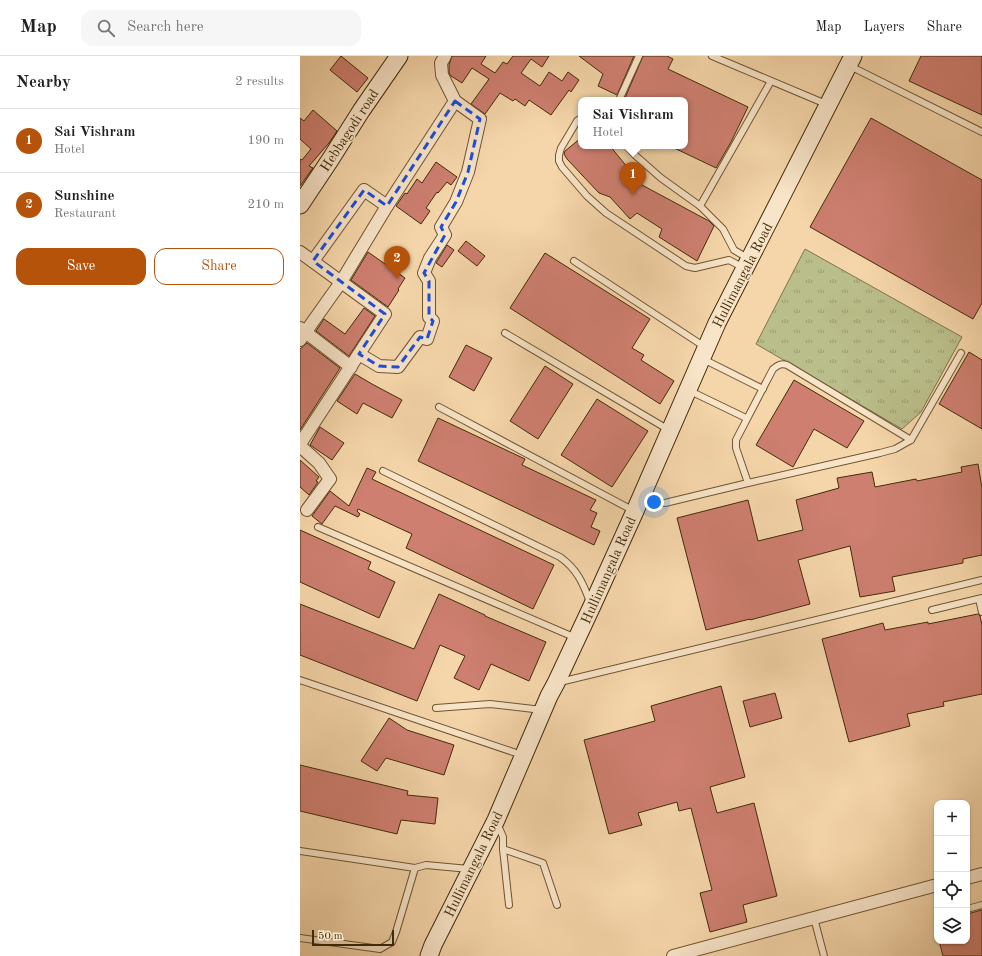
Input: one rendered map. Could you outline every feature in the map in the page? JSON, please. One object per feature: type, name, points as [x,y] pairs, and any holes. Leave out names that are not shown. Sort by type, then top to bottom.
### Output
[{"type":"street","name":"Hebbagodi road","points":[[302,195],[330,160],[361,111],[399,56]]},
{"type":"street","points":[[359,354],[379,366],[398,367],[420,337],[427,339],[433,321],[430,317],[429,281],[424,273],[430,258],[445,235],[441,228],[456,202],[468,172],[480,119],[455,101],[442,75],[441,63],[446,56]]},
{"type":"street","name":"Hullimangala Road","points":[[429,956],[433,945],[496,820],[543,710],[635,511],[717,323],[850,61]]},
{"type":"street","points":[[351,367],[302,333],[341,282],[386,206],[455,101]]},
{"type":"street","points":[[313,261],[364,190],[386,206]]},
{"type":"street","points":[[300,252],[385,314],[300,445],[319,463],[330,479],[307,510]]},
{"type":"street","points":[[970,877],[982,874]]},
{"type":"street","points":[[673,956],[716,950],[814,918],[934,886]]},
{"type":"lane","points":[[620,97],[639,56]]},
{"type":"lane","points":[[712,56],[828,105]]},
{"type":"lane","points":[[850,61],[982,132]]},
{"type":"lane","points":[[700,206],[771,81]]},
{"type":"lane","points":[[578,120],[561,148],[559,160],[562,167],[587,196],[606,213],[686,266],[695,268],[729,260],[747,264]]},
{"type":"lane","points":[[630,149],[661,178],[700,206],[723,229],[734,250],[747,264]]},
{"type":"lane","points":[[729,260],[734,250]]},
{"type":"lane","points":[[574,261],[704,353],[763,389]]},
{"type":"lane","points":[[505,333],[670,431]]},
{"type":"lane","points":[[665,503],[895,449],[911,440],[961,353]]},
{"type":"lane","points":[[748,483],[735,443],[746,418],[773,369],[780,364],[788,365],[911,440]]},
{"type":"lane","points":[[688,390],[746,418]]},
{"type":"lane","points":[[439,407],[635,511]]},
{"type":"lane","points":[[383,471],[560,557],[574,569],[581,579],[592,606]]},
{"type":"lane","points":[[318,527],[577,638]]},
{"type":"lane","points":[[556,683],[982,580]]},
{"type":"lane","points":[[932,610],[980,598],[982,612]]},
{"type":"lane","points":[[300,680],[524,756]]},
{"type":"lane","points":[[436,708],[490,704],[543,710]]},
{"type":"lane","points":[[496,820],[503,837],[509,905]]},
{"type":"lane","points":[[503,849],[543,863],[557,905]]},
{"type":"lane","points":[[300,851],[415,868],[426,865],[471,869]]},
{"type":"lane","points":[[300,938],[380,949],[392,942],[415,868]]},
{"type":"lane","points":[[970,908],[982,905]]},
{"type":"lane","points":[[814,918],[824,956]]},
{"type":"highlighted area","points":[[455,101],[480,119],[468,172],[456,202],[441,227],[445,235],[424,273],[429,281],[429,317],[433,321],[427,339],[420,337],[398,367],[379,366],[359,354],[385,314],[313,261],[364,190],[387,206]]},
{"type":"green space","points":[[805,249],[962,337],[921,412],[902,429],[756,344]]},
{"type":"building","points":[[341,56],[368,78],[357,92],[330,70]]},
{"type":"building","points":[[452,56],[486,56],[481,64],[495,73],[503,62],[507,64],[513,56],[549,56],[542,67],[531,59],[521,73],[540,86],[549,72],[562,81],[568,72],[579,80],[571,92],[569,90],[551,115],[529,100],[525,106],[515,99],[513,101],[500,93],[485,114],[471,104],[489,79],[472,68],[462,83],[449,73],[449,65]]},
{"type":"building","points":[[579,56],[634,56],[617,95],[598,86],[603,74]]},
{"type":"building","points":[[643,56],[667,56],[673,59],[668,69],[748,107],[731,142],[716,168],[676,149],[688,149],[688,97],[625,97]]},
{"type":"building","points":[[921,56],[982,56],[982,115],[909,81]]},
{"type":"building","points":[[313,110],[337,131],[329,143],[309,166],[313,168],[300,186],[300,159],[302,160],[311,149],[300,139],[300,118],[304,121]]},
{"type":"building","points":[[871,118],[982,180],[982,303],[973,319],[810,227]]},
{"type":"building","points":[[578,140],[578,149],[612,149],[642,185],[709,221],[714,226],[697,261],[659,237],[662,229],[637,213],[630,219],[610,197],[599,193],[567,159],[564,154],[565,151]]},
{"type":"building","points":[[436,162],[457,177],[451,185],[447,182],[438,193],[437,192],[426,208],[430,211],[421,224],[396,206],[405,193],[407,194],[417,179],[422,183]]},
{"type":"building","points":[[466,241],[485,256],[477,266],[458,251]]},
{"type":"building","points":[[447,245],[454,250],[442,267],[436,263]]},
{"type":"building","points":[[368,252],[405,278],[388,307],[351,280]]},
{"type":"building","points":[[545,253],[650,319],[632,348],[644,355],[641,360],[674,381],[660,404],[510,308]]},
{"type":"building","points":[[364,308],[375,316],[349,356],[316,331],[324,319],[345,334]]},
{"type":"building","points":[[307,343],[340,368],[300,430],[300,349]]},
{"type":"building","points":[[466,345],[492,358],[474,391],[449,377]]},
{"type":"building","points":[[969,352],[982,360],[982,429],[939,404]]},
{"type":"building","points":[[545,366],[573,384],[538,439],[510,421]]},
{"type":"building","points":[[355,374],[402,400],[392,418],[363,403],[357,414],[337,401]]},
{"type":"building","points":[[794,380],[864,421],[847,448],[814,429],[793,467],[756,445]]},
{"type":"building","points":[[597,399],[648,431],[612,487],[561,455]]},
{"type":"building","points":[[438,418],[525,459],[522,465],[596,500],[590,510],[597,513],[591,527],[600,531],[594,545],[418,461]]},
{"type":"building","points":[[320,427],[344,443],[332,460],[310,445]]},
{"type":"building","points":[[300,460],[319,477],[316,481],[318,482],[309,495],[300,487]]},
{"type":"building","points":[[978,464],[982,488],[982,555],[963,559],[963,563],[892,577],[895,591],[860,597],[850,546],[798,560],[810,604],[706,630],[677,518],[748,500],[758,541],[803,530],[796,500],[839,488],[837,478],[872,472],[875,487],[916,479],[917,481],[962,472],[961,467]]},
{"type":"building","points":[[367,468],[376,472],[372,479],[554,565],[533,609],[406,548],[412,534],[358,509],[357,511],[360,514],[358,517],[335,506],[322,524],[312,516],[330,491],[349,506]]},
{"type":"building","points":[[300,530],[371,562],[368,569],[395,582],[379,618],[300,582]]},
{"type":"building","points":[[439,594],[485,616],[546,642],[529,681],[491,664],[479,690],[454,678],[465,656],[440,645],[417,701],[300,655],[300,604],[414,649]]},
{"type":"building","points":[[978,614],[982,625],[982,694],[943,702],[944,706],[907,714],[910,726],[849,742],[822,639],[883,623],[885,630],[928,622],[928,624]]},
{"type":"building","points":[[721,686],[745,777],[710,787],[717,813],[754,803],[777,896],[743,905],[747,922],[710,932],[700,893],[712,890],[691,808],[679,811],[677,802],[638,813],[642,825],[609,834],[584,740],[655,721],[651,706]]},
{"type":"building","points":[[775,693],[782,718],[750,727],[743,701]]},
{"type":"building","points":[[389,718],[407,730],[454,745],[444,775],[386,758],[377,771],[361,761]]},
{"type":"building","points":[[300,765],[408,791],[407,795],[438,798],[435,824],[401,820],[397,834],[300,811]]},
{"type":"building","points":[[982,910],[982,956],[943,956],[940,944],[970,944],[970,913]]},
{"type":"place","name":"Sai Vishram","points":[[633,195]]},
{"type":"place","name":"Sunshine","points":[[397,279]]}]
